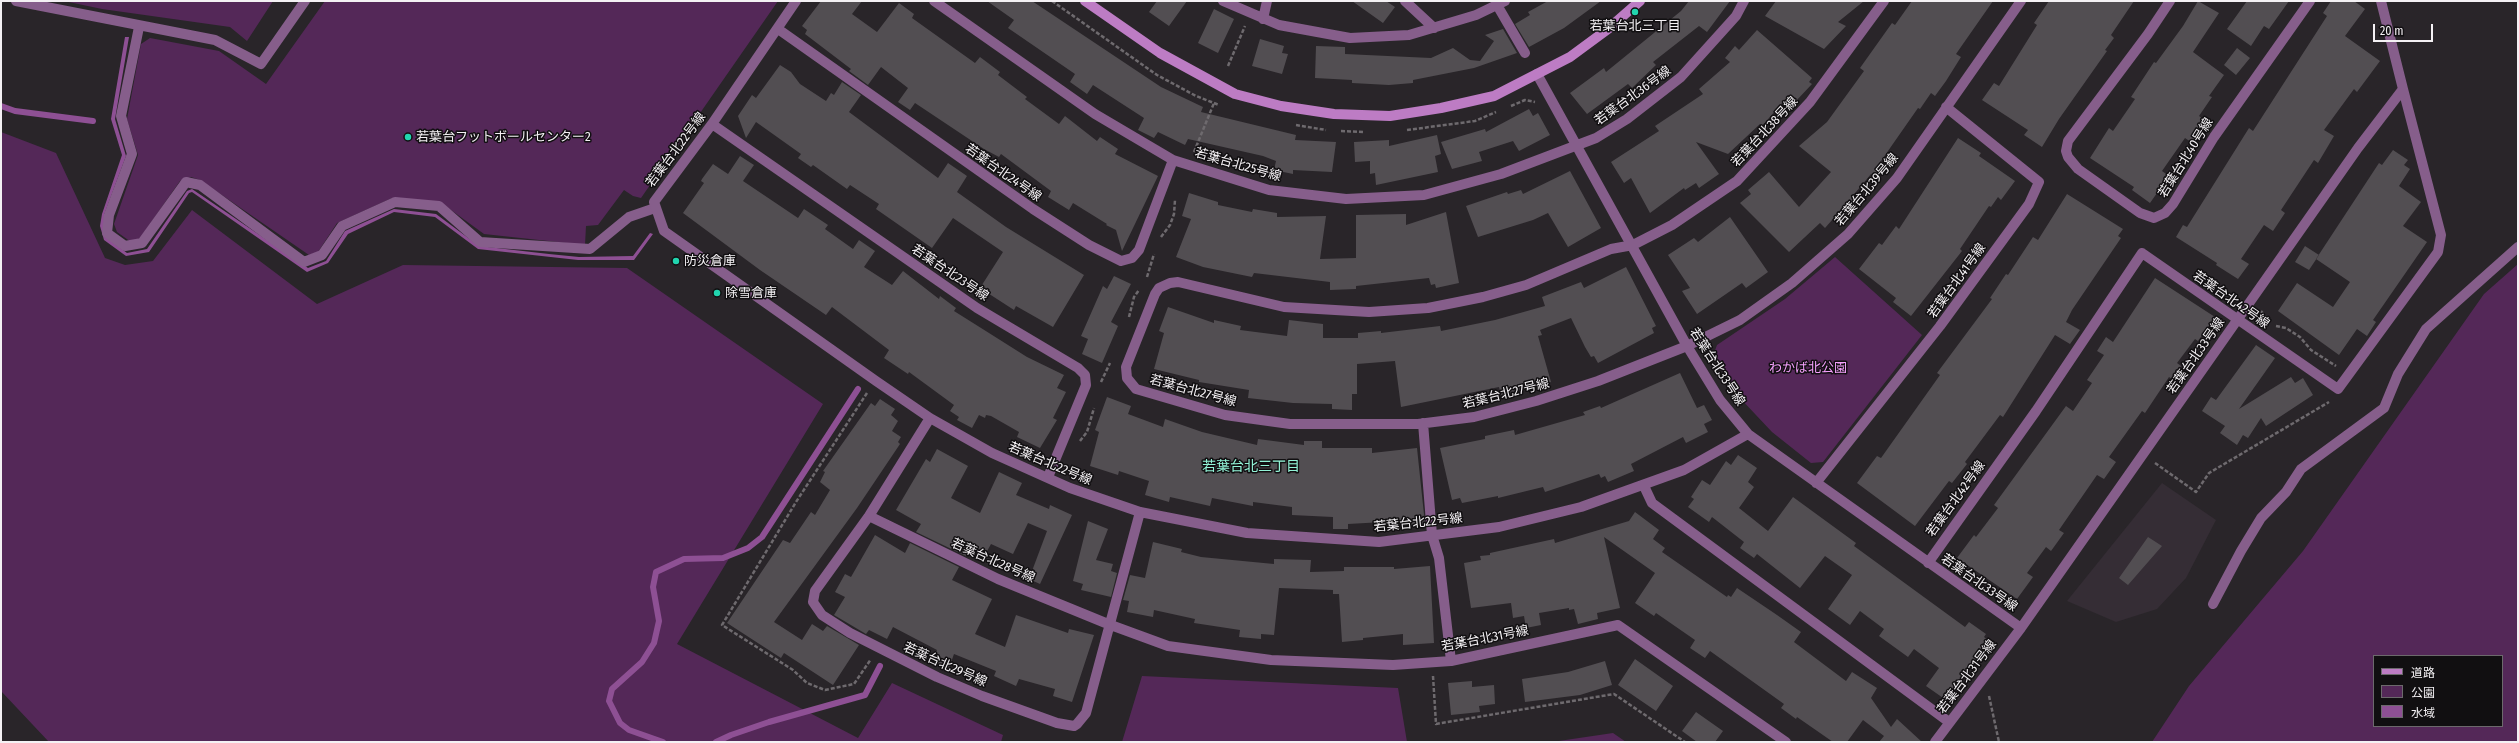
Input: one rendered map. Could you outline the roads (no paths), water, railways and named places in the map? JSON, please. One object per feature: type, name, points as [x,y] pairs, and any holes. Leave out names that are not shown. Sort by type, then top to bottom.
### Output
[{"type":"street","points":[[16,1],[139,27],[215,40],[261,64],[305,1]]},
{"type":"street","name":"若葉台北22号線","points":[[796,1],[712,124],[654,202],[664,231],[930,418],[992,453],[1048,477],[1140,512],[1247,533],[1379,542],[1500,527],[1536,519],[1644,486],[1684,470],[1748,434]]},
{"type":"street","name":"若葉台北25号線","points":[[934,1],[1095,114],[1173,160],[1269,190],[1346,199],[1424,195],[1501,174],[1576,147]]},
{"type":"street","points":[[1085,1],[1160,53],[1235,94],[1289,107],[1334,114],[1390,116],[1441,108],[1494,96],[1570,57],[1608,30],[1640,1]]},
{"type":"street","points":[[1222,1],[1278,25],[1350,38],[1409,35],[1476,15],[1501,3],[1525,53]]},
{"type":"street","points":[[1263,19],[1267,1]]},
{"type":"street","points":[[1405,1],[1434,28]]},
{"type":"street","name":"若葉台北36号線","points":[[1576,147],[1596,138],[1627,119],[1681,77],[1736,16],[1744,1]]},
{"type":"street","name":"若葉台北38号線","points":[[1633,245],[1672,225],[1737,181],[1810,102],[1884,1]]},
{"type":"street","name":"若葉台北39号線","points":[[1687,346],[1740,320],[1792,283],[1848,234],[1897,178],[2021,1]]},
{"type":"street","name":"若葉台北40号線","points":[[2170,1],[2148,34],[2068,142],[2066,151],[2068,157],[2078,169],[2140,213],[2154,218],[2165,213],[2173,204],[2214,137],[2310,1]]},
{"type":"street","points":[[2381,1],[2403,89]]},
{"type":"street","points":[[139,27],[121,116],[132,154],[109,215],[107,233],[125,246],[142,243],[186,182],[200,185],[304,262],[322,254],[342,226],[395,202],[439,206],[480,242],[590,250],[629,216],[655,208]]},
{"type":"street","name":"若葉台北24号線","points":[[778,29],[1032,209],[1089,245],[1121,261],[1132,258],[1139,250],[1173,160]]},
{"type":"street","name":"若葉台北33号線","points":[[1537,74],[1576,147],[1633,245],[1687,346],[1720,400],[1748,434],[2021,628],[2358,148],[2403,89]]},
{"type":"street","name":"若葉台北42号線","points":[[1928,562],[2036,411],[2142,253],[2338,389],[2438,252],[2442,235],[2403,89]]},
{"type":"street","name":"若葉台北41号線","points":[[1816,483],[1940,326],[2029,204],[2039,182],[1946,107]]},
{"type":"street","name":"若葉台北23号線","points":[[712,124],[977,308],[1078,368],[1084,375],[1086,385],[1048,477]]},
{"type":"street","name":"若葉台北27号線","points":[[1633,245],[1611,249],[1526,285],[1482,297],[1428,308],[1369,312],[1291,308],[1178,282],[1170,283],[1158,288],[1155,294],[1126,367],[1127,378],[1136,389],[1225,415],[1290,424],[1423,423],[1474,417],[1536,401],[1598,381],[1687,346]]},
{"type":"street","points":[[2214,604],[2241,551],[2261,518],[2286,492],[2302,469],[2384,408],[2398,374],[2426,329],[2518,246]]},
{"type":"street","name":"若葉台北29号線","points":[[930,418],[869,516],[815,591],[813,602],[822,615],[878,649],[982,696],[1057,723],[1074,726],[1081,722],[1086,713],[1108,624],[1140,512]]},
{"type":"street","points":[[1423,423],[1432,535],[1439,558],[1451,661]]},
{"type":"street","points":[[1644,486],[1652,503],[1949,722]]},
{"type":"street","name":"若葉台北28号線","points":[[869,516],[998,579],[1108,624]]},
{"type":"street","name":"若葉台北31号線","points":[[1108,624],[1168,646],[1271,660],[1393,664],[1451,661],[1618,625],[1786,742]]},
{"type":"street","name":"若葉台北31号線","points":[[1935,742],[2021,628]]},
{"type":"water","points":[[125,37],[129,37],[115,119],[126,156],[104,215],[107,238],[127,253],[147,249],[187,191],[192,189],[308,268],[326,261],[345,231],[394,209],[436,214],[479,246],[579,257],[633,256],[650,233],[653,234],[634,260],[578,260],[478,249],[435,217],[394,212],[348,234],[328,263],[307,272],[192,192],[189,193],[149,252],[126,256],[104,240],[100,226],[102,214],[122,155],[111,119]]},
{"type":"waterway","points":[[1,106],[15,111],[93,121]]},
{"type":"waterway","points":[[663,742],[629,730],[620,723],[609,701],[612,689],[642,662],[654,643],[659,621],[653,587],[656,572],[684,559],[723,558],[748,548],[762,537],[858,389]]},
{"type":"waterway","points":[[716,742],[731,735],[769,722],[865,695],[880,666]]},
{"type":"place","name":"若葉台北三丁目","points":[[1635,12]]},
{"type":"place","name":"若葉台フットボールセンター2","points":[[408,137]]},
{"type":"place","name":"防災倉庫","points":[[676,261]]},
{"type":"place","name":"除雪倉庫","points":[[717,293]]},
{"type":"district","name":"若葉台北三丁目","points":[[1251,467]]},
{"type":"park label","name":"わかば北公園","points":[[1808,368]]}]
